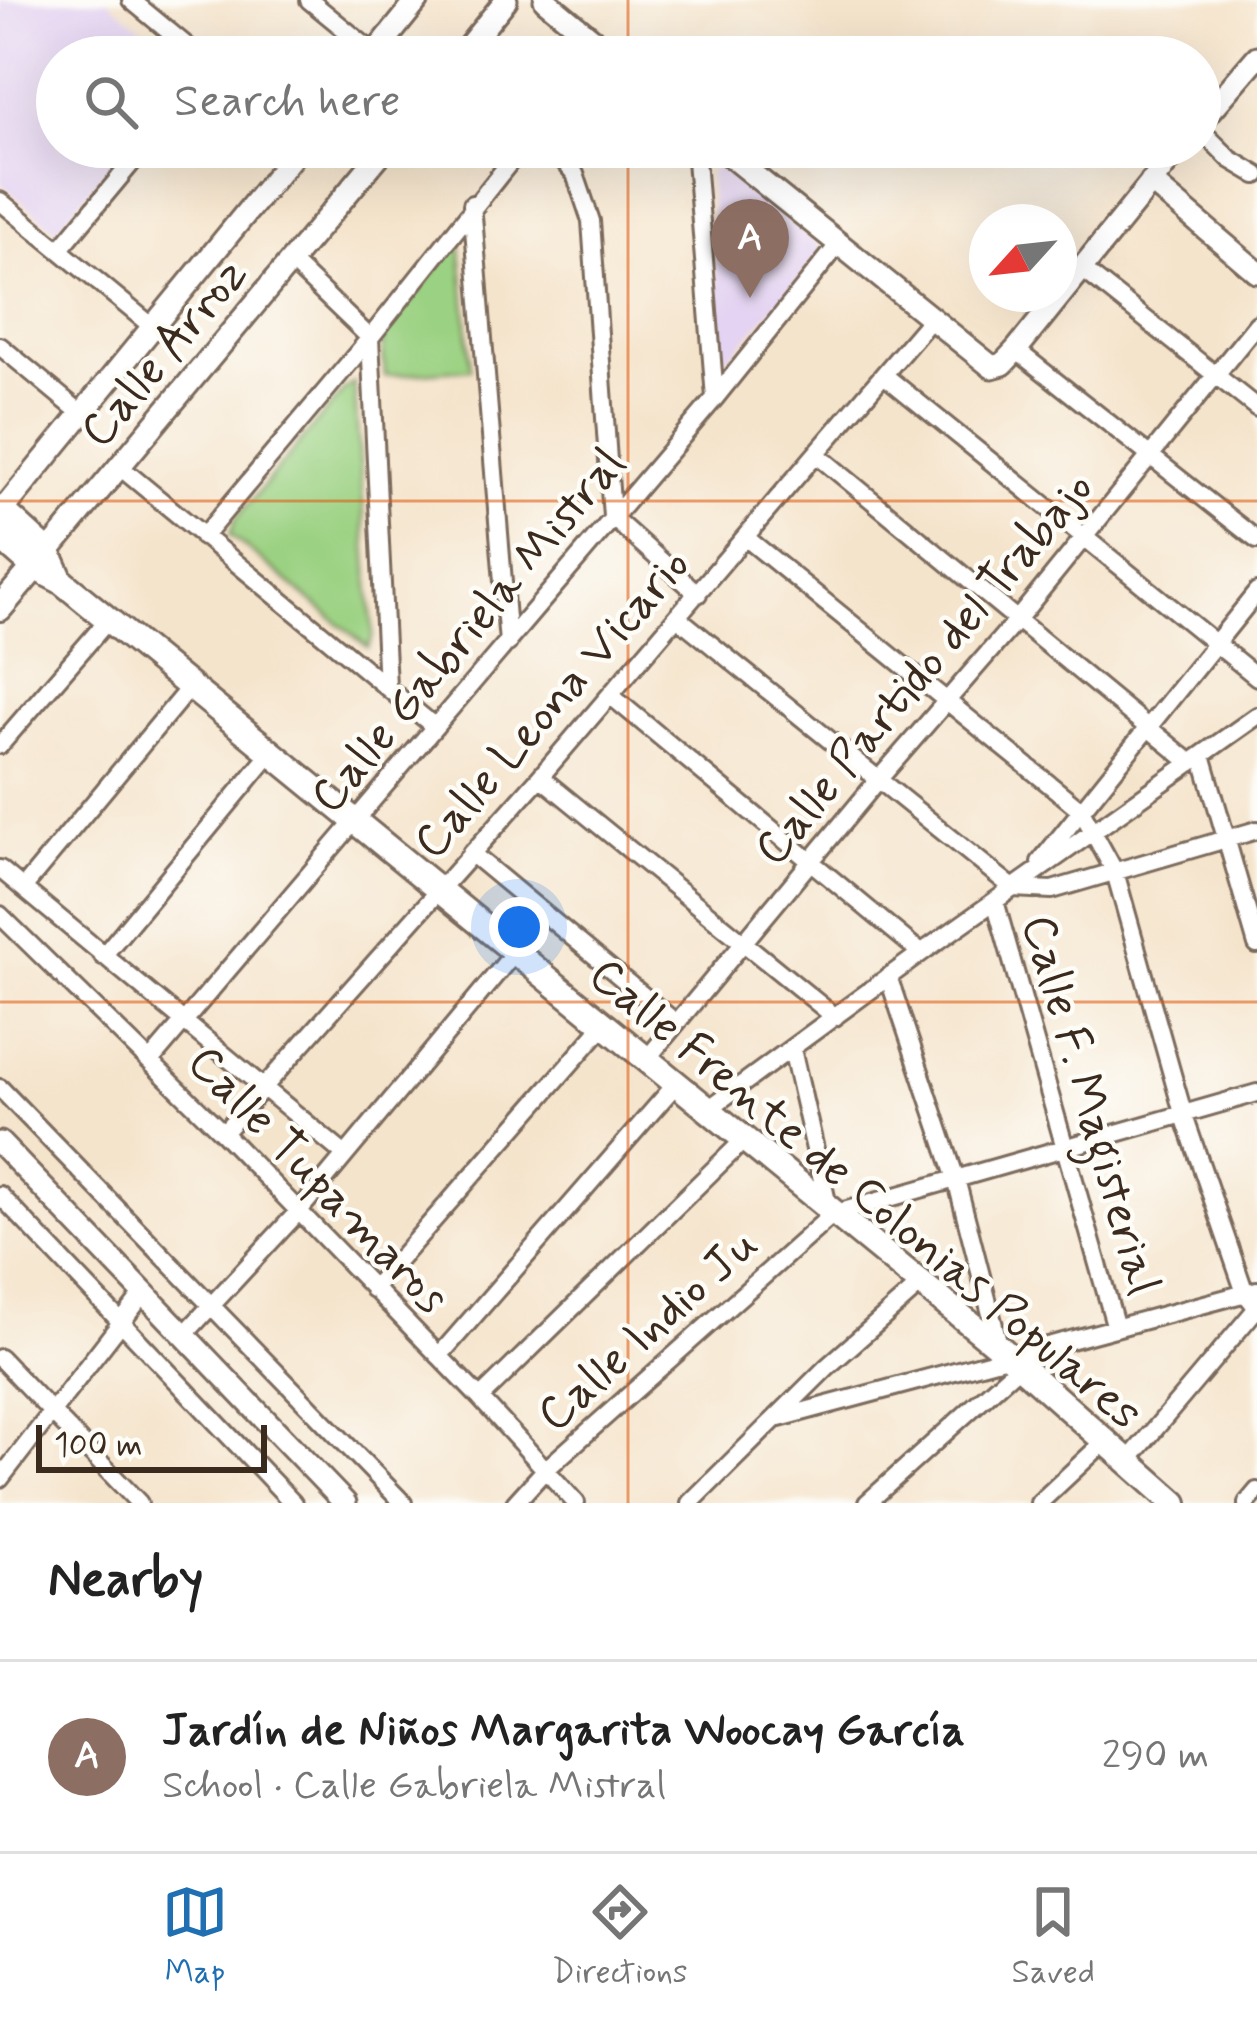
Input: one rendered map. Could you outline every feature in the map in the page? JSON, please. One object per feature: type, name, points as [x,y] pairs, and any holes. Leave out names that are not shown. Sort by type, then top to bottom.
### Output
[{"type":"main road","name":"Calle Frente de Colonias Populares","points":[[1,510],[61,581],[1010,1357],[1174,1503]]},
{"type":"main road","name":"Calle Frente de Colonias Populares","points":[[0,537],[41,559]]},
{"type":"main road","name":"Calle Arroz","points":[[0,608],[41,559]]},
{"type":"street","points":[[131,0],[175,36]]},
{"type":"street","points":[[309,0],[350,36]]},
{"type":"street","points":[[389,36],[418,0]]},
{"type":"street","points":[[477,36],[506,0]]},
{"type":"street","points":[[545,0],[585,36]]},
{"type":"street","points":[[1221,101],[1257,57]]},
{"type":"street","points":[[1221,150],[1257,175]]},
{"type":"street","points":[[60,249],[128,168]]},
{"type":"street","name":"Calle Arroz","points":[[1,510],[283,168]]},
{"type":"street","name":"Calle Arroz","points":[[41,559],[369,168]]},
{"type":"street","points":[[203,537],[370,338],[504,168]]},
{"type":"street","points":[[570,168],[591,221],[612,517],[698,594]]},
{"type":"street","points":[[696,168],[715,398]]},
{"type":"street","points":[[744,168],[992,367],[1010,357],[1163,168]]},
{"type":"street","points":[[1151,182],[1257,272]]},
{"type":"street","points":[[0,201],[154,328]]},
{"type":"street","points":[[472,204],[508,643]]},
{"type":"street","name":"Calle Gabriela Mistral","points":[[151,1060],[715,398],[838,245]]},
{"type":"street","points":[[292,263],[370,338],[387,686]]},
{"type":"street","points":[[1080,267],[1257,408]]},
{"type":"street","name":"Calle Leona Vicario","points":[[223,1133],[540,777],[932,319]]},
{"type":"street","name":"Calle Partido del Trabajo","points":[[646,1060],[878,779],[950,701],[1257,324]]},
{"type":"street","points":[[0,346],[82,414]]},
{"type":"street","points":[[1010,357],[1150,455],[1257,540]]},
{"type":"street","points":[[884,375],[1257,677]]},
{"type":"street","points":[[816,454],[1146,727],[1196,759],[1226,838],[1257,945]]},
{"type":"street","points":[[119,466],[435,727]]},
{"type":"street","points":[[745,537],[1081,810],[1115,872],[1184,1113],[1254,1300]]},
{"type":"street","points":[[1020,884],[1257,592]]},
{"type":"street","points":[[677,617],[878,779],[1020,884],[1052,890],[1257,830]]},
{"type":"street","points":[[0,745],[108,620]]},
{"type":"street","points":[[22,888],[189,688]]},
{"type":"street","points":[[610,695],[921,953]]},
{"type":"street","points":[[707,1110],[1257,716]]},
{"type":"street","points":[[103,956],[270,754]]},
{"type":"street","points":[[540,777],[835,1017]]},
{"type":"street","points":[[471,854],[676,1023]]},
{"type":"street","points":[[0,868],[345,1155]]},
{"type":"street","name":"Calle F. Magisterial","points":[[994,901],[1116,1328]]},
{"type":"street","name":"Calle Tupamaros","points":[[0,915],[223,1133],[576,1503]]},
{"type":"street","points":[[184,1335],[298,1212],[514,954]]},
{"type":"street","points":[[889,979],[1010,1357]]},
{"type":"street","points":[[374,1289],[604,1025]]},
{"type":"street","points":[[792,1048],[831,1212],[1257,1093]]},
{"type":"street","points":[[439,1356],[676,1084]]},
{"type":"street","points":[[0,1088],[403,1503]]},
{"type":"street","points":[[480,1398],[744,1140]]},
{"type":"street","points":[[0,1143],[8,1160],[144,1293],[345,1503]]},
{"type":"street","points":[[0,1195],[292,1503]]},
{"type":"street","name":"Calle Indio Ju","points":[[515,1503],[544,1471],[831,1212]]},
{"type":"street","points":[[690,1503],[827,1367],[920,1285]]},
{"type":"street","points":[[0,1479],[144,1293]]},
{"type":"street","points":[[779,1418],[1116,1328],[1254,1300]]},
{"type":"street","points":[[1127,1462],[1254,1300]]},
{"type":"street","points":[[867,1503],[1010,1357]]},
{"type":"street","points":[[0,1358],[133,1501]]},
{"type":"street","points":[[1039,1503],[1104,1442]]},
{"type":"street","points":[[1247,1503],[1257,1491]]},
{"type":"shaded area","points":[[0,0],[107,0],[152,36],[36,36],[36,168],[108,168],[56,230],[0,183]]},
{"type":"shaded area","points":[[714,168],[722,168],[820,246],[821,254],[730,357],[723,356],[721,342],[709,175]]},
{"type":"green space","points":[[460,239],[471,369],[385,376],[382,336]]},
{"type":"green space","points":[[354,383],[373,636],[368,647],[230,535],[235,520]]},
{"type":"place","name":"Jardín de Niños Margarita Woocay García","points":[[750,298]]}]
